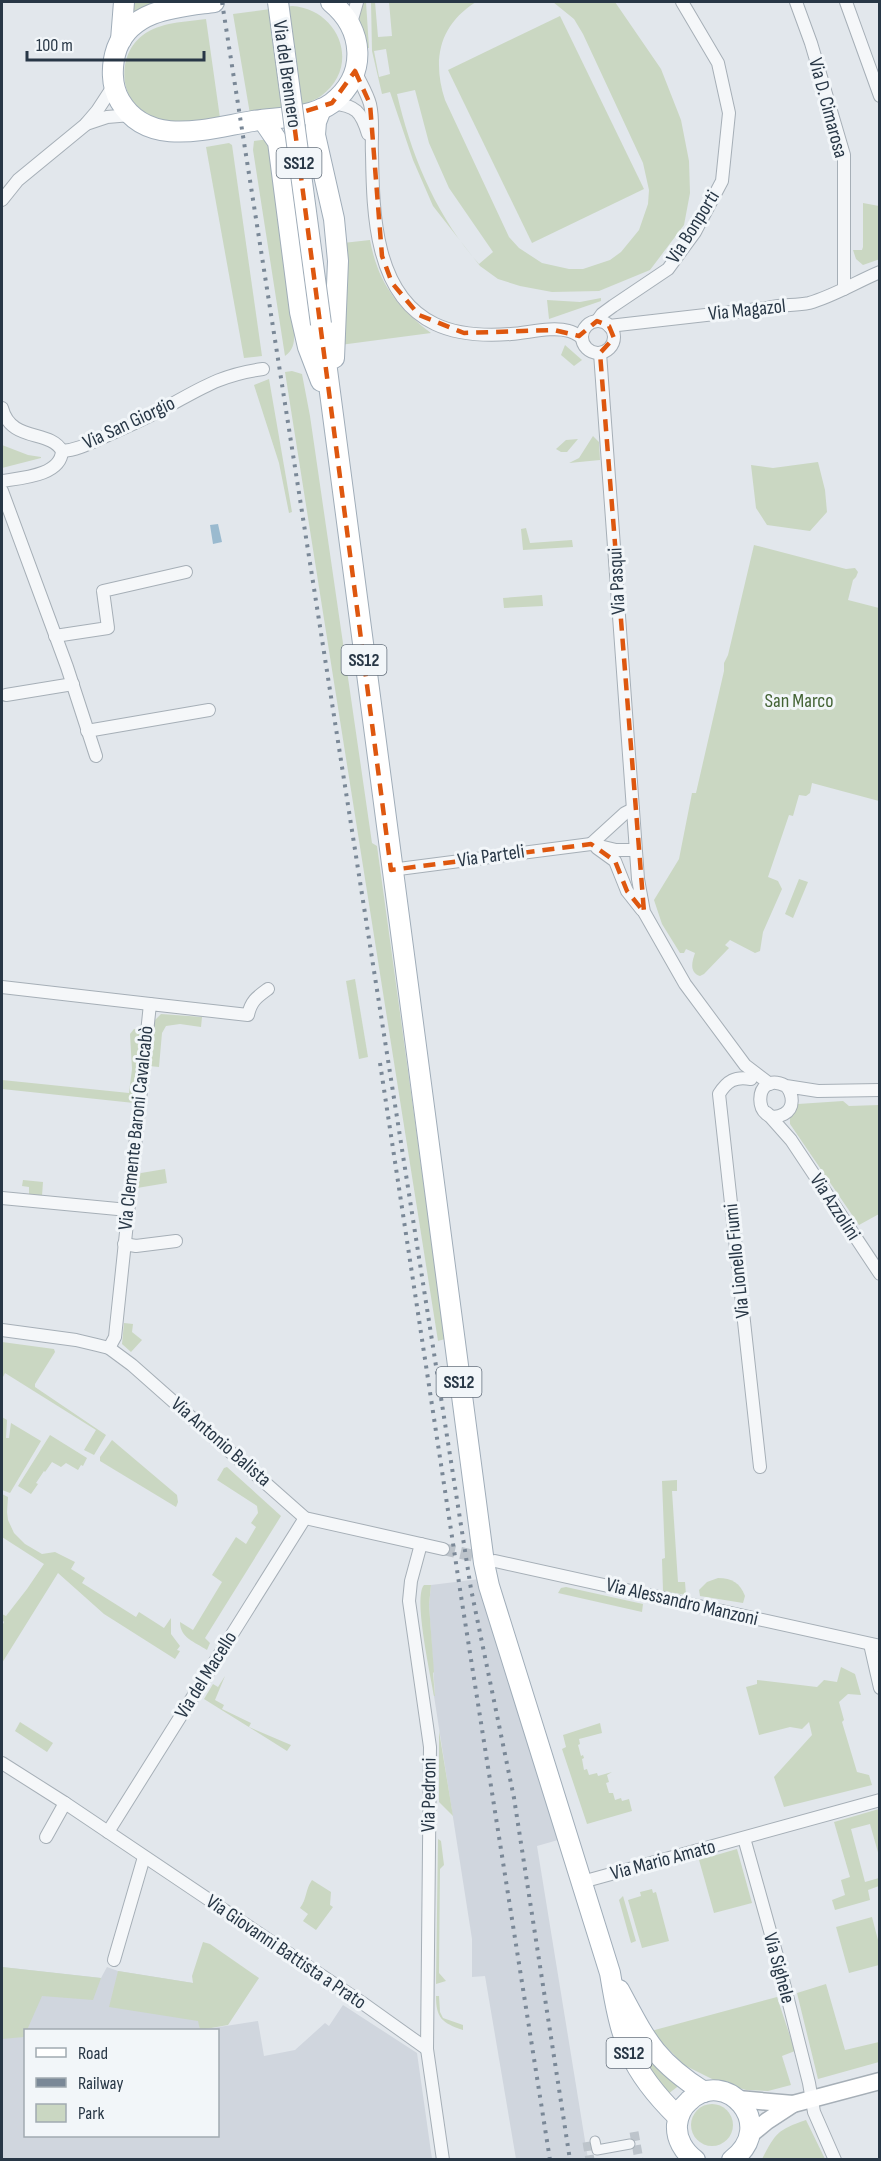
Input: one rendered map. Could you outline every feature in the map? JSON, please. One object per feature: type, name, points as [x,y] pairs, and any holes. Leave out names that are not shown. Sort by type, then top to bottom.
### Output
[{"type":"main road","points":[[124,2],[120,41],[114,60],[114,85],[117,96],[131,115],[147,126],[172,132],[308,113],[326,106]]},
{"type":"main road","points":[[120,41],[135,22],[147,16],[159,11],[201,2]]},
{"type":"main road","name":"Via del Brennero","points":[[278,2],[330,399]]},
{"type":"main road","points":[[330,399],[338,261],[334,219],[315,135],[316,122],[326,106],[349,83],[355,71],[357,47],[351,23],[331,2]]},
{"type":"main road","points":[[263,120],[278,142],[300,312],[316,372],[330,399]]},
{"type":"main road","name":"SS12","points":[[330,399],[484,1563],[489,1586],[610,1973],[623,2038],[645,2080],[678,2117]]},
{"type":"main road","name":"SS12","points":[[610,1973],[635,2022],[652,2049],[669,2067],[704,2092]]},
{"type":"main road","points":[[732,2160],[746,2145],[750,2136],[767,2121],[793,2104],[879,2081]]},
{"type":"main road","points":[[688,2157],[677,2134],[678,2117],[693,2097],[704,2092],[722,2091],[738,2099],[793,2104]]},
{"type":"main road","points":[[738,2099],[749,2116],[750,2136]]},
{"type":"street","points":[[351,23],[357,2]]},
{"type":"street","name":"Via Bonporti","points":[[603,323],[607,310],[668,269],[695,232],[722,182],[729,113],[718,63],[682,2]]},
{"type":"street","name":"Via D. Cimarosa","points":[[796,2],[811,43],[844,155],[844,289]]},
{"type":"street","points":[[846,2],[879,96]]},
{"type":"street","points":[[355,71],[370,104],[377,230],[382,256],[392,283],[406,303],[419,315],[437,325],[464,333],[510,334],[569,331],[581,337],[587,350],[593,353],[607,351],[614,338],[603,323],[586,326],[581,337]]},
{"type":"street","points":[[2,200],[18,180],[85,125],[114,85]]},
{"type":"street","points":[[326,106],[345,104],[360,113],[372,147]]},
{"type":"street","points":[[85,125],[107,117],[131,115]]},
{"type":"street","name":"Via Magazol","points":[[603,323],[809,303],[879,272]]},
{"type":"street","name":"Via Pasqui","points":[[600,353],[633,809]]},
{"type":"street","name":"Via San Giorgio","points":[[2,481],[31,476],[51,468],[60,460],[62,451],[72,450],[149,416],[213,381],[230,375],[263,369]]},
{"type":"street","points":[[2,408],[9,422],[22,432],[55,442],[62,451]]},
{"type":"street","points":[[2,491],[73,684],[96,756]]},
{"type":"street","points":[[55,636],[108,628],[103,591],[186,572]]},
{"type":"street","points":[[6,695],[73,684]]},
{"type":"street","points":[[87,731],[209,710]]},
{"type":"street","points":[[644,912],[638,879],[633,809],[625,813],[591,844],[615,861],[627,891],[644,912],[685,984],[745,1065],[770,1084]]},
{"type":"street","name":"Via Parteli","points":[[391,870],[591,844],[616,850],[635,850]]},
{"type":"street","points":[[2,987],[150,1004]]},
{"type":"street","name":"Via Clemente Baroni Cavalcabò","points":[[109,1348],[115,1337],[150,1004],[248,1015],[255,998],[268,989]]},
{"type":"street","points":[[745,1065],[762,1110],[767,1113],[777,1116],[818,1091]]},
{"type":"street","name":"Via Lionello Fiumi","points":[[750,1079],[741,1077],[726,1082],[719,1094],[760,1467]]},
{"type":"street","points":[[759,1100],[762,1090],[770,1084],[818,1091],[879,1090]]},
{"type":"street","points":[[786,1086],[790,1090],[790,1106]]},
{"type":"street","name":"Via Azzolini","points":[[790,1106],[791,1140]]},
{"type":"street","name":"Via Azzolini","points":[[767,1113],[791,1140],[879,1274]]},
{"type":"street","points":[[2,1198],[128,1210]]},
{"type":"street","points":[[124,1244],[136,1246],[176,1241]]},
{"type":"street","name":"Via Antonio Balista","points":[[2,1330],[76,1340],[109,1348],[132,1365],[306,1518],[443,1550]]},
{"type":"street","name":"Via del Macello","points":[[108,1832],[306,1518]]},
{"type":"street","name":"Via Pedroni","points":[[421,1544],[411,1581],[409,1601],[430,1747],[427,2049],[443,2160]]},
{"type":"street","name":"Via Alessandro Manzoni","points":[[495,1561],[875,1646]]},
{"type":"street","points":[[875,1646],[879,1688]]},
{"type":"street","name":"Via Giovanni Battista a Prato","points":[[2,1763],[361,2002],[427,2049]]},
{"type":"street","name":"Via Mario Amato","points":[[582,1882],[879,1800]]},
{"type":"street","points":[[46,1837],[65,1803]]},
{"type":"street","name":"Via Sighele","points":[[744,1838],[777,1956],[809,2083],[810,2099],[835,2160]]},
{"type":"street","points":[[114,1960],[144,1857]]},
{"type":"street","points":[[595,2140],[597,2150],[631,2147],[598,2156],[599,2160]]},
{"type":"highlighted area","points":[[355,71],[370,104],[382,256],[392,283],[419,315],[464,333],[554,330],[579,336],[597,321],[609,326],[614,338],[600,353],[644,912],[627,891],[615,861],[591,844],[391,870],[293,115],[332,103]]},
{"type":"shaded area","points":[[479,1579],[558,1840],[537,1846],[588,2159],[516,2159],[485,1976],[472,1977],[472,1939],[434,1696],[429,1605],[431,1585]]},
{"type":"shaded area","points":[[2,1967],[101,1978],[107,1967],[118,1971],[193,1983],[200,2029],[24,2029],[24,2137],[219,2137],[219,2029],[206,2029],[258,2021],[264,2056],[295,2050],[325,2023],[329,2026],[343,2005],[417,2053],[432,2159],[2,2160]]},
{"type":"green space","points":[[129,2],[162,2],[130,18]]},
{"type":"green space","points":[[361,2],[366,2],[369,48],[365,48],[359,17]]},
{"type":"green space","points":[[371,2],[375,2],[378,37],[392,36],[389,2],[476,2],[454,21],[442,45],[439,71],[445,100],[509,237],[519,248],[542,263],[569,269],[583,269],[610,260],[621,252],[639,230],[648,204],[649,190],[643,163],[583,34],[574,19],[553,2],[615,2],[661,69],[681,120],[689,161],[690,193],[684,225],[650,270],[599,291],[552,292],[498,279],[480,266],[467,250],[479,264],[493,252],[449,188],[429,143],[415,90],[397,94],[410,140],[427,184],[462,243],[433,206],[413,160],[390,92],[382,94],[372,51]],"holes":[[[386,49],[390,74],[379,77],[374,51]]]},
{"type":"green space","points":[[292,6],[308,9],[322,17],[333,28],[340,41],[342,55],[340,70],[333,84],[321,96],[305,104],[250,114],[233,14]]},
{"type":"green space","points":[[560,16],[644,189],[532,243],[448,70]]},
{"type":"green space","points":[[206,19],[220,118],[176,124],[147,117],[137,108],[125,84],[127,57],[133,45],[143,35],[157,27]]},
{"type":"green space","points":[[269,139],[294,326],[293,346],[285,356],[253,150],[254,141]]},
{"type":"green space","points":[[229,143],[232,145],[262,356],[244,358],[206,147]]},
{"type":"green space","points":[[863,203],[879,206],[880,259],[863,265],[856,259],[853,250],[862,250],[863,247]]},
{"type":"green space","points":[[370,240],[378,269],[391,293],[408,314],[431,333],[340,345],[343,243]]},
{"type":"green space","points":[[601,298],[601,301],[549,319],[547,300],[580,302]]},
{"type":"green space","points":[[565,345],[582,360],[574,366],[561,355]]},
{"type":"green space","points":[[292,371],[302,374],[310,416],[372,843],[377,846],[445,1339],[438,1341],[285,372]]},
{"type":"green space","points":[[269,379],[292,512],[289,513],[279,463],[254,385]]},
{"type":"green space","points":[[593,436],[599,442],[600,460],[569,463],[579,458]]},
{"type":"green space","points":[[578,439],[567,452],[556,449],[566,440]]},
{"type":"green space","points":[[2,445],[28,455],[41,458],[2,468]]},
{"type":"green space","points":[[818,462],[825,490],[827,512],[810,531],[767,525],[756,508],[751,465],[773,468]]},
{"type":"green space","points":[[526,528],[530,543],[572,540],[573,547],[523,550],[521,529]]},
{"type":"green space","name":"San Marco","points":[[754,545],[846,569],[855,568],[858,572],[853,580],[848,600],[879,608],[879,801],[812,783],[810,793],[806,796],[799,795],[793,816],[789,815],[768,877],[778,881],[782,889],[763,932],[760,951],[755,953],[730,940],[725,945],[729,948],[700,976],[693,969],[695,953],[686,949],[684,953],[680,953],[662,924],[654,900],[679,859],[692,793],[696,793],[724,663],[728,655]]},
{"type":"green space","points":[[542,595],[543,606],[504,608],[503,598]]},
{"type":"green space","points":[[799,879],[808,882],[793,918],[785,914]]},
{"type":"green space","points":[[355,979],[368,1057],[359,1059],[346,981]]},
{"type":"green space","points":[[161,1014],[202,1017],[201,1027],[180,1024],[166,1026],[162,1033],[159,1067],[149,1066],[154,1021]]},
{"type":"green space","points":[[134,1029],[141,1032],[134,1103],[2,1089],[2,1080],[129,1093],[132,1069],[130,1034]]},
{"type":"green space","points":[[843,1101],[849,1106],[879,1105],[879,1214],[859,1225],[790,1124],[792,1110],[798,1104]]},
{"type":"green space","points":[[165,1169],[167,1183],[137,1188],[138,1176],[141,1173]]},
{"type":"green space","points":[[23,1180],[43,1182],[42,1196],[29,1195],[29,1187],[22,1186]]},
{"type":"green space","points":[[124,1323],[133,1324],[132,1332],[142,1340],[131,1352],[122,1344]]},
{"type":"green space","points":[[2,1342],[54,1349],[55,1352],[35,1387],[106,1435],[94,1455],[84,1450],[96,1430],[5,1373],[2,1379]]},
{"type":"green space","points":[[2,1417],[7,1420],[6,1438],[9,1438],[11,1423],[41,1441],[10,1493],[2,1490]]},
{"type":"green space","points":[[50,1435],[87,1458],[78,1470],[66,1463],[61,1467],[52,1462],[36,1483],[38,1484],[31,1494],[18,1486]]},
{"type":"green space","points":[[112,1440],[177,1495],[176,1507],[100,1461],[100,1457]]},
{"type":"green space","points":[[227,1467],[281,1516],[205,1638],[210,1643],[207,1650],[185,1636],[180,1622],[193,1630],[222,1582],[212,1575],[236,1537],[246,1544],[256,1527],[251,1523],[258,1513],[257,1506],[217,1480]]},
{"type":"green space","points":[[677,1480],[677,1491],[672,1491],[678,1582],[685,1582],[686,1595],[663,1591],[662,1559],[665,1558],[662,1481]]},
{"type":"green space","points":[[2,1494],[8,1497],[8,1520],[14,1533],[25,1544],[42,1554],[55,1552],[75,1562],[71,1569],[85,1578],[82,1583],[136,1617],[139,1612],[164,1628],[171,1618],[171,1634],[180,1646],[175,1659],[104,1614],[58,1573],[2,1663],[2,1626],[4,1622],[2,1614],[6,1616],[44,1564],[2,1537]]},
{"type":"green space","points":[[718,1578],[731,1580],[741,1588],[745,1596],[743,1603],[700,1596],[699,1590],[707,1582]]},
{"type":"green space","points":[[424,1585],[431,1585],[429,1605],[435,1696],[420,1605]]},
{"type":"green space","points":[[566,1587],[643,1604],[642,1612],[558,1593],[561,1588]]},
{"type":"green space","points":[[841,1667],[855,1674],[861,1695],[848,1694],[839,1702],[844,1720],[842,1722],[857,1772],[869,1775],[872,1785],[784,1807],[774,1777],[812,1735],[809,1722],[802,1729],[790,1727],[759,1735],[746,1687],[757,1684],[757,1680],[817,1687],[824,1680],[837,1682]]},
{"type":"green space","points":[[225,1676],[215,1700],[224,1705],[222,1709],[251,1723],[249,1727],[291,1745],[287,1751],[204,1699],[213,1684],[218,1687]]},
{"type":"green space","points":[[20,1722],[53,1743],[47,1752],[15,1731]]},
{"type":"green space","points":[[600,1723],[602,1733],[579,1739],[580,1744],[578,1745],[581,1756],[583,1755],[584,1758],[582,1759],[584,1770],[587,1769],[589,1775],[597,1773],[598,1776],[612,1772],[607,1775],[609,1782],[606,1783],[609,1793],[613,1793],[615,1800],[629,1799],[632,1811],[587,1824],[562,1749],[566,1747],[563,1735]]},
{"type":"green space","points":[[439,1731],[453,1816],[439,1802]]},
{"type":"green space","points":[[879,1809],[879,1856],[870,1824],[851,1829],[865,1882],[879,1878],[879,1886],[868,1890],[870,1900],[835,1910],[832,1900],[845,1895],[841,1880],[850,1877],[834,1822]]},
{"type":"green space","points":[[438,1839],[441,1841],[444,1865],[440,1869],[439,1973],[446,1981],[436,1984]]},
{"type":"green space","points":[[737,1849],[752,1903],[714,1913],[699,1860]]},
{"type":"green space","points":[[312,1880],[331,1892],[330,1905],[333,1907],[316,1930],[303,1921],[308,1914],[300,1908]]},
{"type":"green space","points":[[652,1889],[653,1893],[656,1892],[669,1941],[642,1948],[628,1900],[641,1896],[640,1892]]},
{"type":"green space","points":[[623,1896],[636,1941],[631,1943],[619,1900]]},
{"type":"green space","points":[[872,1917],[879,1944],[879,1965],[849,1973],[836,1927]]},
{"type":"green space","points":[[203,1942],[210,1944],[259,1978],[228,2025],[200,2029],[198,2021],[109,2007],[118,1971],[193,1983],[192,1976]]},
{"type":"green space","points":[[2,1967],[101,1978],[93,2000],[42,1996],[28,2029],[24,2029],[24,2037],[2,2039]]},
{"type":"green space","points":[[826,1984],[845,2050],[879,2042],[879,2062],[818,2079],[797,1993]]},
{"type":"green space","points":[[436,1996],[439,1996],[440,2012],[443,2018],[463,2025],[463,2030],[442,2019],[437,2010]]},
{"type":"green space","points":[[777,1997],[795,2051],[782,2056],[791,2085],[768,2091],[746,2090],[716,2081],[684,2065],[651,2031]]},
{"type":"green space","points":[[627,2027],[681,2084],[668,2094],[650,2073]]},
{"type":"green space","points":[[712,2104],[727,2110],[733,2125],[727,2140],[712,2146],[697,2140],[691,2125],[697,2110]]},
{"type":"green space","points":[[806,2120],[825,2159],[762,2159],[778,2134]]},
{"type":"water","points":[[218,524],[222,542],[213,544],[210,525]]},
{"type":"tunnel","points":[[443,1549],[488,1559]]},
{"type":"tunnel","points":[[634,2132],[639,2160]]},
{"type":"tunnel","points":[[587,2142],[590,2160]]},
{"type":"railway","points":[[222,2],[471,1589],[514,1798],[570,2160]]},
{"type":"railway","points":[[380,1063],[550,2160]]}]
